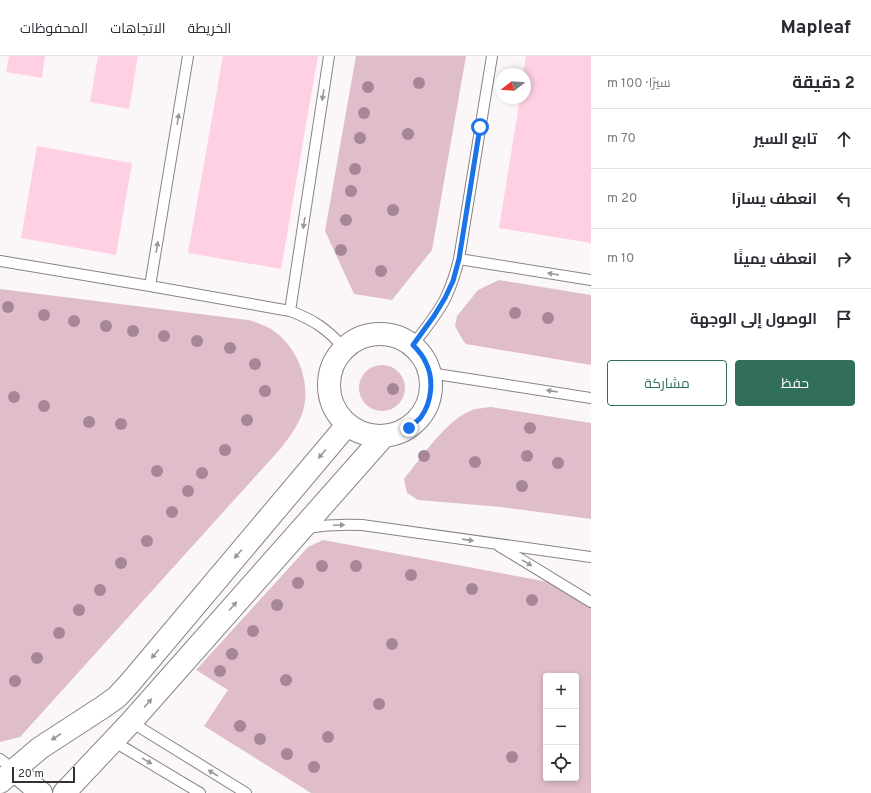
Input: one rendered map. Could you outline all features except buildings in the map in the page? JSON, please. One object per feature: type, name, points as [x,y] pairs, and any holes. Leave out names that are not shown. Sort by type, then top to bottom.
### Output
[{"type":"street","points":[[378,333],[390,334],[402,338],[413,345],[426,362],[430,373],[431,388],[428,404],[421,417],[409,428],[397,434],[383,437],[370,436],[358,432],[347,424],[337,414],[331,401],[328,387],[330,372],[335,359],[344,348],[354,340],[365,335],[378,333]]},
{"type":"street","points":[[3,771],[108,704],[129,684],[347,424]]},
{"type":"street","points":[[64,793],[131,722],[383,437]]},
{"type":"street","points":[[3,771],[3,793]]},
{"type":"street","points":[[3,771],[41,793]]},
{"type":"lane","points":[[150,286],[188,56]]},
{"type":"lane","points":[[290,311],[329,56]]},
{"type":"lane","points":[[413,345],[434,316],[453,281],[459,259],[492,56]]},
{"type":"lane","points":[[459,259],[591,280]]},
{"type":"lane","points":[[0,260],[290,311],[307,317],[322,326],[336,338],[344,348]]},
{"type":"lane","points":[[430,373],[591,398]]},
{"type":"lane","points":[[300,530],[342,524],[362,525],[591,557]]},
{"type":"lane","points":[[494,543],[591,602]]},
{"type":"lane","points":[[131,722],[246,793]]},
{"type":"lane","points":[[113,741],[200,793]]},
{"type":"shaded area","points":[[356,56],[466,56],[432,250],[392,300],[354,294],[325,231]]},
{"type":"shaded area","points":[[499,280],[591,295],[591,365],[466,344],[455,326],[457,316],[478,290]]},
{"type":"shaded area","points":[[0,289],[248,320],[266,326],[280,336],[294,353],[303,374],[305,396],[303,413],[282,447],[20,737],[0,742]]},
{"type":"shaded area","points":[[382,365],[395,369],[401,375],[405,388],[401,401],[395,407],[382,411],[369,407],[363,401],[359,388],[363,375],[369,369]]},
{"type":"shaded area","points":[[491,407],[591,423],[591,519],[501,507],[418,500],[407,493],[404,479],[435,440],[462,415],[479,408]]},
{"type":"shaded area","points":[[323,540],[557,584],[591,599],[591,793],[311,793],[204,726],[228,690],[196,670],[308,547]]},
{"type":"route","points":[[409,428],[421,417],[428,404],[431,388],[430,373],[426,362],[413,345],[434,316],[453,281],[459,259],[480,127]]}]
